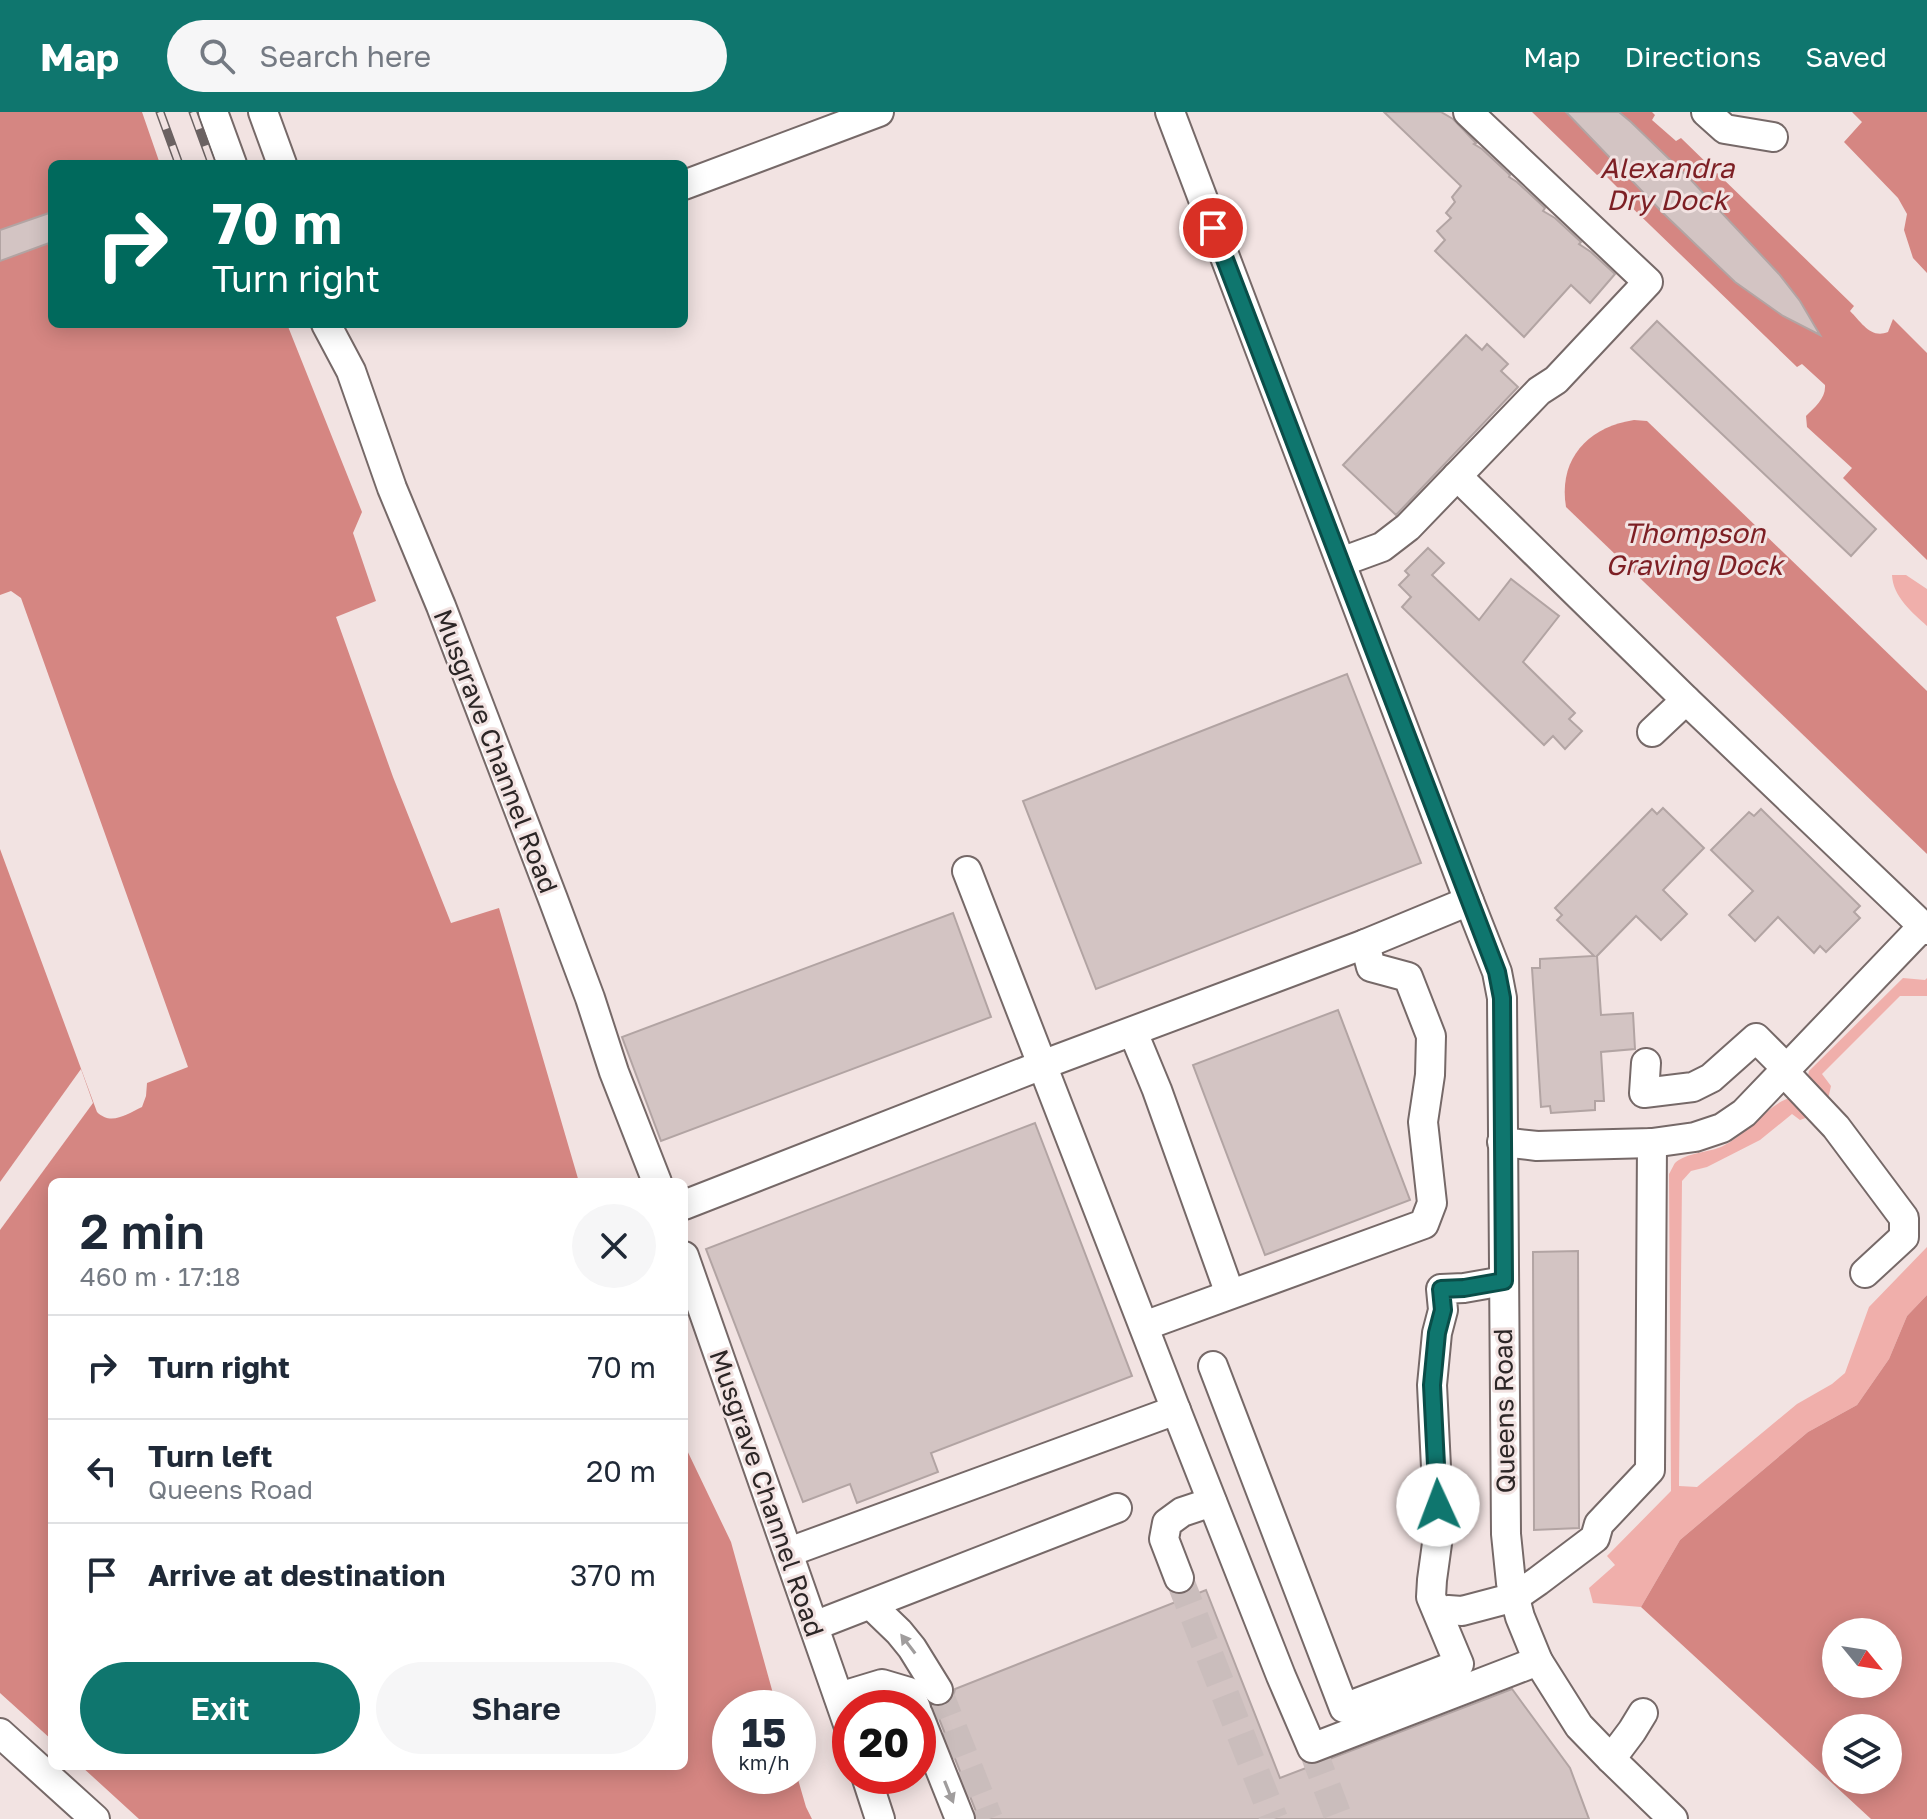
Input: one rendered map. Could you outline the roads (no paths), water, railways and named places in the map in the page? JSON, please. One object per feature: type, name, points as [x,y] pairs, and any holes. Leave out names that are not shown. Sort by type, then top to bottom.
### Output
[{"type":"street","points":[[213,112],[231,160]]},
{"type":"street","points":[[263,112],[281,160]]},
{"type":"street","points":[[688,184],[879,112]]},
{"type":"street","name":"Queens Road","points":[[1170,112],[1497,972],[1502,998],[1506,1534],[1513,1590],[1538,1661],[1579,1726],[1673,1819]]},
{"type":"street","points":[[1341,562],[1382,547],[1408,527],[1539,391],[1556,380],[1648,282],[1468,112]]},
{"type":"street","points":[[1706,112],[1725,129],[1773,137]]},
{"type":"street","name":"Musgrave Channel Road","points":[[328,328],[351,371],[392,488],[441,606],[655,1178]]},
{"type":"street","points":[[1457,476],[1925,928],[1744,1113],[1722,1128],[1695,1137],[1652,1143],[1537,1146],[1502,1142]]},
{"type":"street","points":[[1652,732],[1686,700]]},
{"type":"street","points":[[967,871],[1212,1502],[1312,1748],[1374,1734],[1538,1661]]},
{"type":"street","points":[[688,1203],[1042,1065],[1365,944],[1469,901]]},
{"type":"street","points":[[1144,1326],[1424,1224],[1432,1203],[1423,1122],[1430,1075],[1431,1036],[1408,977],[1371,967],[1365,944]]},
{"type":"street","points":[[1133,1032],[1230,1294]]},
{"type":"street","points":[[1646,1063],[1644,1093],[1693,1087],[1711,1078],[1756,1038],[1836,1127],[1904,1218],[1904,1237],[1865,1273]]},
{"type":"street","points":[[1444,1614],[1462,1611],[1513,1590],[1595,1538],[1599,1524],[1650,1470],[1652,1143]]},
{"type":"street","name":"Musgrave Channel Road","points":[[688,1267],[837,1690]]},
{"type":"street","points":[[1213,1366],[1344,1708],[1459,1664],[1444,1614],[1431,1597],[1439,1529],[1432,1385],[1437,1333],[1443,1310],[1441,1297],[1504,1293]]},
{"type":"street","points":[[789,1552],[1176,1410]]},
{"type":"street","points":[[1179,1578],[1164,1539],[1167,1523],[1182,1512],[1212,1502]]},
{"type":"street","points":[[814,1626],[1117,1508]]},
{"type":"street","points":[[871,1605],[912,1648],[938,1690]]},
{"type":"street","points":[[862,1690],[882,1684],[902,1690]]},
{"type":"street","points":[[1611,1759],[1643,1713]]},
{"type":"street","points":[[0,1733],[95,1819]]},
{"type":"street","points":[[936,1759],[960,1819]]},
{"type":"street","points":[[872,1794],[880,1819]]},
{"type":"water","points":[[0,112],[142,112],[159,160],[48,160],[48,328],[289,328],[362,512],[353,533],[376,601],[336,617],[393,777],[451,923],[499,908],[578,1178],[48,1178],[48,1736],[0,1693],[0,849],[97,1112],[108,1118],[131,1113],[142,1107],[147,1083],[188,1067],[21,598],[11,591],[0,595]]},
{"type":"water","name":"Alexandra Dry Dock","points":[[1532,112],[1652,112],[1655,115],[1652,120],[1676,141],[1681,138],[1854,306],[1850,311],[1867,329],[1882,334],[1888,332],[1893,319],[1927,353],[1927,560],[1843,478],[1852,468],[1807,427],[1806,416],[1822,398],[1825,385],[1802,364],[1797,367],[1622,198],[1624,194],[1602,172],[1597,175]]},
{"type":"water","points":[[1852,112],[1927,112],[1927,273],[1913,258],[1904,230],[1907,214],[1898,198],[1844,142],[1862,122]]},
{"type":"water","name":"Thompson Graving Dock","points":[[1634,420],[1647,421],[1927,691],[1927,854],[1566,507],[1567,474],[1580,448],[1603,430]]},
{"type":"water","points":[[1927,1295],[1927,1819],[1871,1819],[1844,1794],[1902,1794],[1902,1714],[1822,1714],[1822,1774],[1641,1607],[1680,1540],[1808,1432],[1857,1405],[1889,1359],[1907,1316]]},
{"type":"water","points":[[688,1452],[731,1542],[772,1690],[712,1690],[712,1794],[802,1794],[812,1819],[139,1819],[85,1770],[688,1770]]},
{"type":"tunnel","points":[[1179,1578],[1274,1819]]},
{"type":"tunnel","points":[[938,1690],[989,1819]]},
{"type":"tunnel","points":[[1312,1748],[1339,1819]]},
{"type":"railway","points":[[160,112],[178,160]]},
{"type":"railway","points":[[193,112],[211,160]]}]
